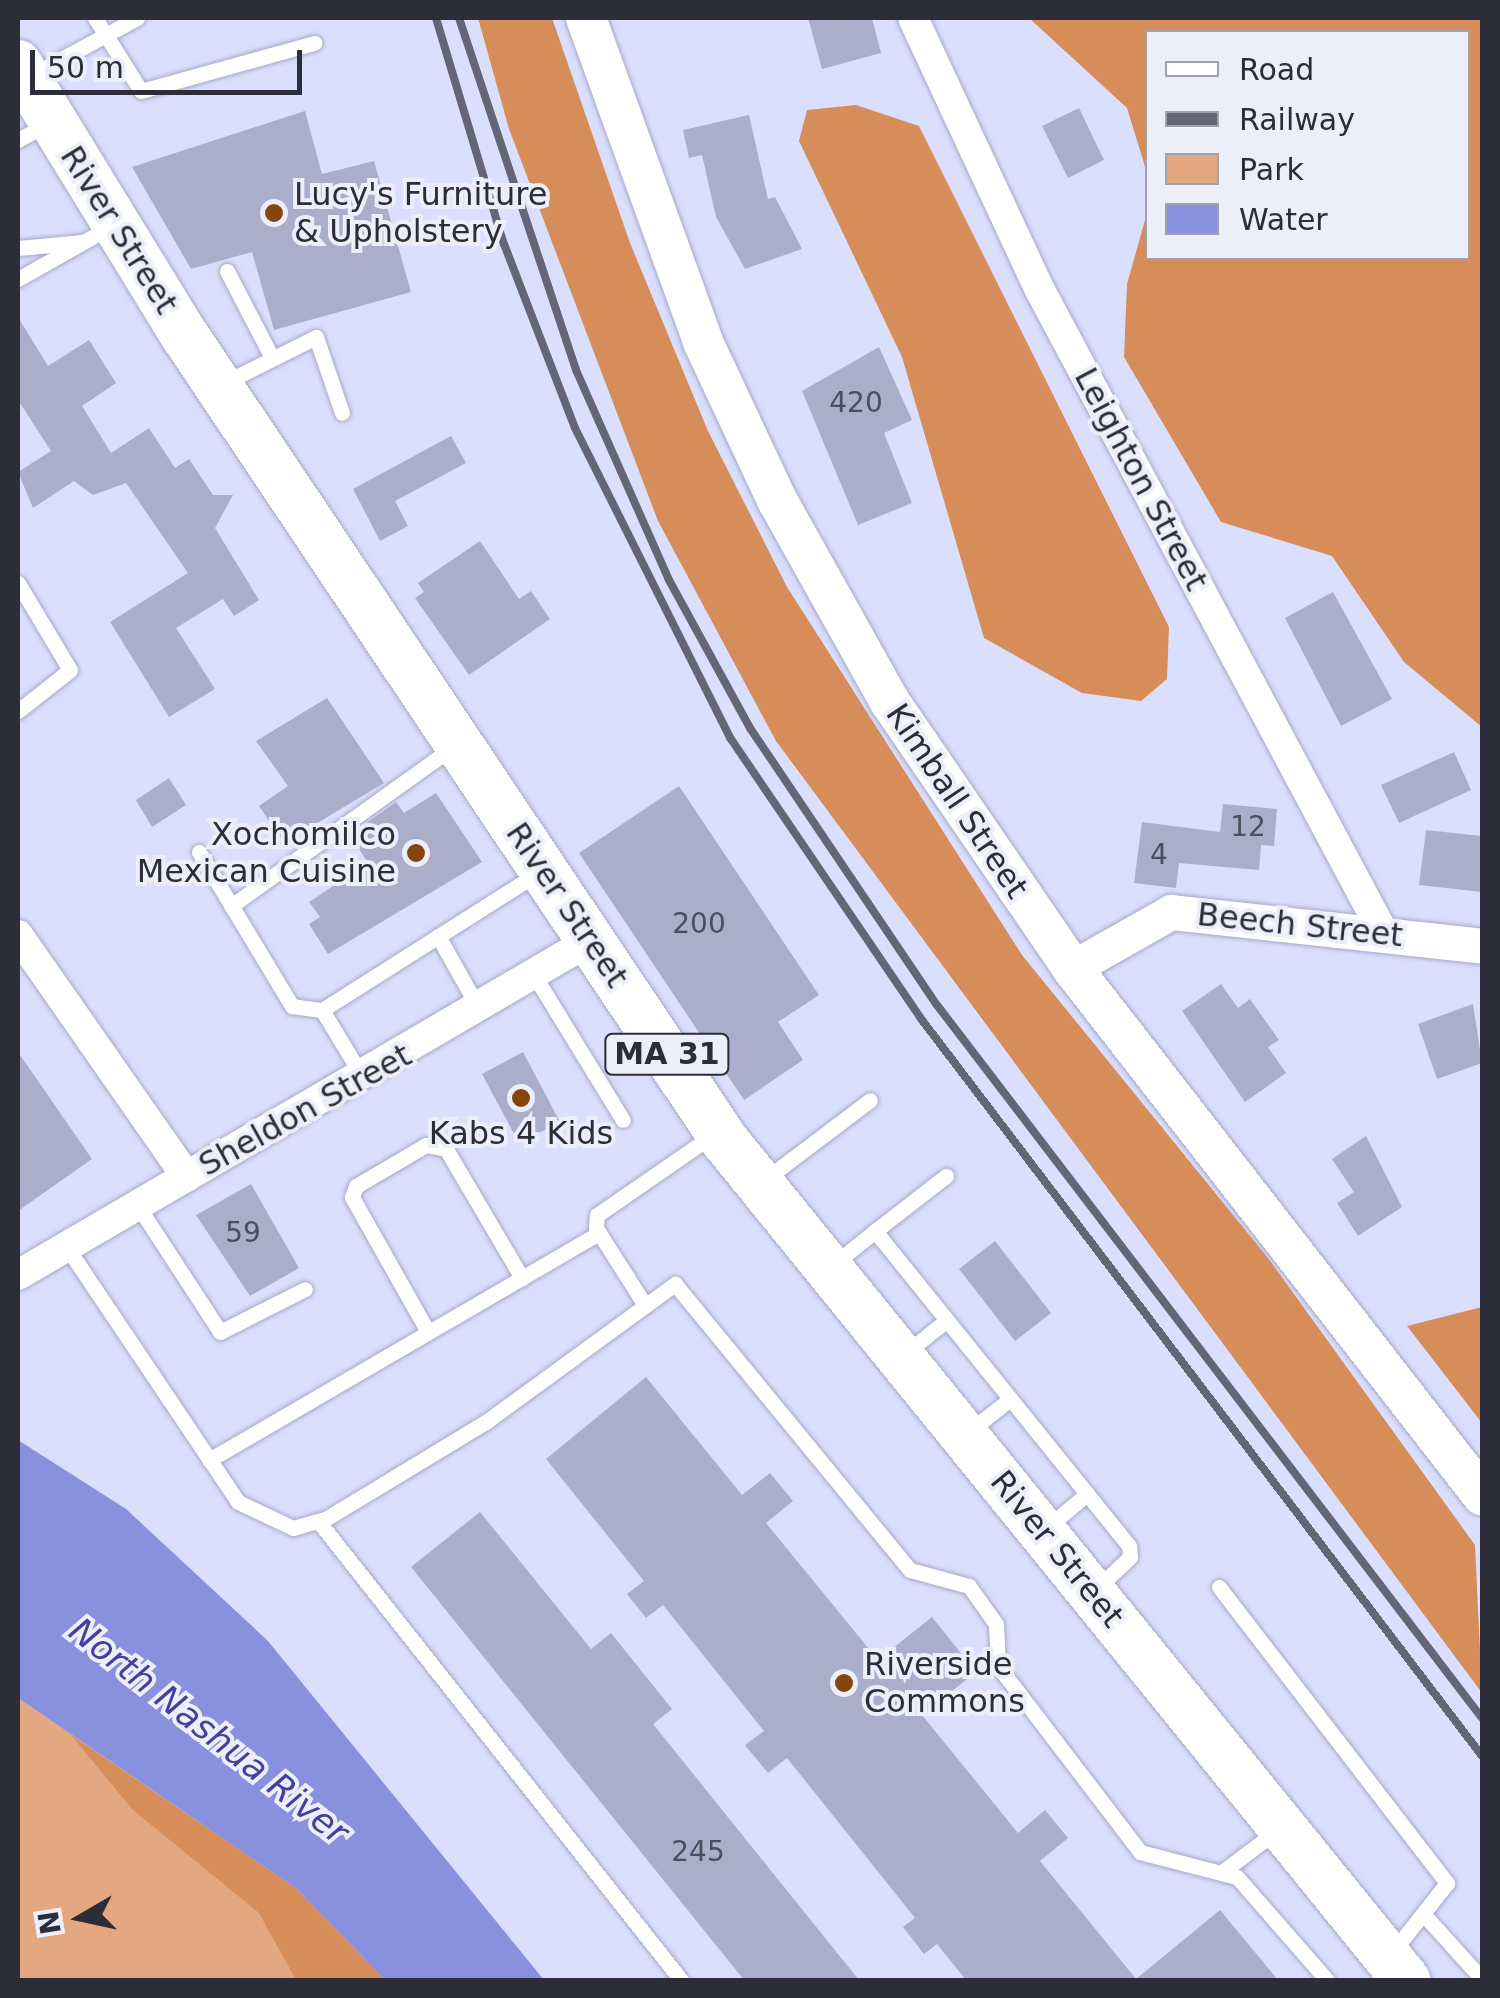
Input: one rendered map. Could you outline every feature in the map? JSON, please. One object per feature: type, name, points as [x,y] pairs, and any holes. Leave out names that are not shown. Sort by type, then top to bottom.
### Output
[{"type":"highway","name":"River Street","points":[[22,71],[35,130],[99,233],[219,386],[719,1131],[1282,1826],[1391,1971]]},
{"type":"main road","name":"Kimball Street","points":[[586,18],[677,280],[777,500],[925,758],[1072,968],[1482,1495]]},
{"type":"street","name":"Leighton Street","points":[[913,18],[1041,292],[1384,934]]},
{"type":"street","name":"Beech Street","points":[[1072,968],[1171,912],[1482,946]]},
{"type":"street","points":[[18,935],[187,1177]]},
{"type":"street","name":"Sheldon Street","points":[[18,1275],[364,1080],[591,940]]},
{"type":"lane","points":[[95,18],[141,91],[314,42]]},
{"type":"lane","points":[[22,71],[137,18]]},
{"type":"lane","points":[[18,248],[99,233]]},
{"type":"lane","points":[[18,279],[99,233]]},
{"type":"lane","points":[[227,271],[270,354]]},
{"type":"lane","points":[[219,386],[270,354],[321,340],[342,413]]},
{"type":"lane","points":[[18,584],[70,670],[18,711]]},
{"type":"lane","points":[[231,906],[459,743]]},
{"type":"lane","points":[[199,852],[292,1006],[322,1010],[543,869]]},
{"type":"lane","points":[[438,936],[479,1009]]},
{"type":"lane","points":[[534,975],[623,1120]]},
{"type":"lane","points":[[322,1010],[364,1080]]},
{"type":"lane","points":[[760,1184],[870,1100]]},
{"type":"lane","points":[[643,1302],[599,1234],[602,1210],[719,1131]]},
{"type":"lane","points":[[428,1332],[352,1197],[356,1186],[426,1145],[446,1150],[522,1278]]},
{"type":"lane","points":[[828,1269],[946,1176]]},
{"type":"lane","points":[[138,1206],[220,1332],[305,1290]]},
{"type":"lane","points":[[875,1231],[1131,1554],[1092,1593]]},
{"type":"lane","points":[[209,1460],[599,1234]]},
{"type":"lane","points":[[66,1246],[251,1516],[293,1528],[320,1522],[487,1422],[643,1302],[675,1284],[910,1570],[964,1580],[996,1624],[998,1666],[1140,1852],[1222,1872],[1256,1892],[1327,1980]]},
{"type":"lane","points":[[900,1358],[947,1320]]},
{"type":"lane","points":[[964,1435],[1010,1399]]},
{"type":"lane","points":[[1042,1532],[1087,1494]]},
{"type":"lane","points":[[320,1522],[680,1980]]},
{"type":"lane","points":[[1220,1587],[1443,1877],[1445,1896],[1426,1917],[1391,1971]]},
{"type":"lane","points":[[1222,1872],[1282,1826]]},
{"type":"lane","points":[[1426,1917],[1482,1978]]},
{"type":"green space","points":[[18,1698],[297,1889],[385,1980],[18,1980]]},
{"type":"shaded area","points":[[478,18],[552,18],[630,243],[708,431],[787,587],[1022,955],[1268,1258],[1475,1545],[1482,1693],[776,741],[658,521],[509,129]]},
{"type":"shaded area","points":[[1029,18],[1482,18],[1482,727],[1404,662],[1332,556],[1221,522],[1124,357],[1127,284],[1145,220],[1145,260],[1470,260],[1470,30],[1145,30],[1145,166],[1127,108]]},
{"type":"shaded area","points":[[856,105],[919,126],[1169,627],[1167,679],[1141,701],[1082,693],[984,638],[902,357],[799,141],[807,110]]},
{"type":"shaded area","points":[[1482,1307],[1482,1423],[1407,1326]]},
{"type":"shaded area","points":[[71,1735],[297,1889],[385,1980],[296,1980],[259,1913],[133,1810]]},
{"type":"water","name":"North Nashua River","points":[[18,1440],[126,1509],[268,1641],[544,1980],[385,1980],[297,1889],[18,1698]]},
{"type":"building","points":[[808,18],[872,18],[881,53],[822,69]]},
{"type":"building","points":[[1079,108],[1104,160],[1068,178],[1042,126]]},
{"type":"building","name":"Lucy's Furniture & Upholstery","points":[[305,111],[322,174],[374,161],[411,292],[274,330],[252,252],[191,269],[132,167]]},
{"type":"building","points":[[749,115],[768,199],[775,197],[802,249],[745,269],[716,217],[702,155],[689,158],[683,130]]},
{"type":"building","points":[[18,317],[48,366],[89,340],[116,383],[82,406],[111,453],[149,428],[175,468],[189,459],[213,495],[233,495],[215,528],[259,600],[234,616],[223,599],[176,628],[215,689],[169,717],[110,622],[188,573],[126,483],[93,495],[74,481],[33,508],[18,472],[51,451],[18,400]]},
{"type":"building","points":[[879,347],[912,420],[884,433],[912,503],[858,525],[802,391]]},
{"type":"building","points":[[451,436],[466,463],[395,501],[408,526],[380,541],[353,489]]},
{"type":"building","points":[[480,541],[519,599],[531,591],[550,619],[469,675],[415,598],[424,592],[418,583]]},
{"type":"building","points":[[1333,592],[1392,699],[1341,726],[1285,618]]},
{"type":"building","points":[[327,698],[384,783],[284,843],[259,806],[288,786],[256,741]]},
{"type":"building","points":[[1454,752],[1471,790],[1399,823],[1381,785]]},
{"type":"building","points":[[169,778],[186,805],[152,827],[136,800]]},
{"type":"building","points":[[679,786],[819,995],[778,1022],[803,1060],[744,1100],[579,853]]},
{"type":"building","points":[[436,793],[482,862],[328,954],[309,924],[320,917],[309,902],[368,863],[350,835],[396,802],[404,813]]},
{"type":"building","points":[[1223,804],[1277,809],[1274,846],[1261,845],[1259,870],[1179,863],[1176,888],[1134,883],[1142,822],[1220,832]]},
{"type":"building","points":[[1426,830],[1481,836],[1482,892],[1419,885]]},
{"type":"building","points":[[1221,984],[1238,1008],[1250,999],[1279,1040],[1268,1047],[1286,1073],[1245,1102],[1182,1011]]},
{"type":"building","points":[[1473,1004],[1482,1063],[1437,1079],[1418,1024]]},
{"type":"building","points":[[18,1052],[92,1159],[18,1211]]},
{"type":"building","name":"Kabs 4 Kids","points":[[523,1052],[560,1122],[519,1143],[482,1074]]},
{"type":"building","points":[[1366,1136],[1402,1207],[1358,1236],[1337,1203],[1354,1192],[1332,1159]]},
{"type":"building","points":[[251,1184],[299,1268],[250,1296],[196,1215]]},
{"type":"building","points":[[995,1241],[1051,1313],[1015,1341],[959,1269]]},
{"type":"building","name":"Riverside Commons","points":[[646,1377],[742,1495],[770,1473],[793,1501],[766,1523],[878,1660],[932,1617],[976,1672],[922,1715],[1018,1833],[1045,1810],[1068,1838],[1040,1861],[1136,1979],[1220,1910],[1278,1980],[966,1980],[937,1944],[924,1954],[903,1927],[915,1918],[787,1758],[768,1773],[745,1745],[764,1731],[663,1605],[646,1618],[627,1594],[644,1581],[546,1459]]},
{"type":"building","points":[[480,1512],[591,1649],[611,1633],[672,1709],[653,1724],[859,1980],[744,1980],[411,1567]]},
{"type":"railway","points":[[436,18],[504,244],[575,428],[731,739],[922,1020],[1482,1756]]},
{"type":"railway","points":[[459,18],[576,370],[669,580],[750,728],[937,1005],[1482,1718]]},
{"type":"place","name":"Lucy's Furniture & Upholstery","points":[[274,213]]},
{"type":"place","name":"Xochomilco Mexican Cuisine","points":[[416,853]]},
{"type":"place","name":"Kabs 4 Kids","points":[[521,1098]]},
{"type":"place","name":"Riverside Commons","points":[[844,1683]]}]
